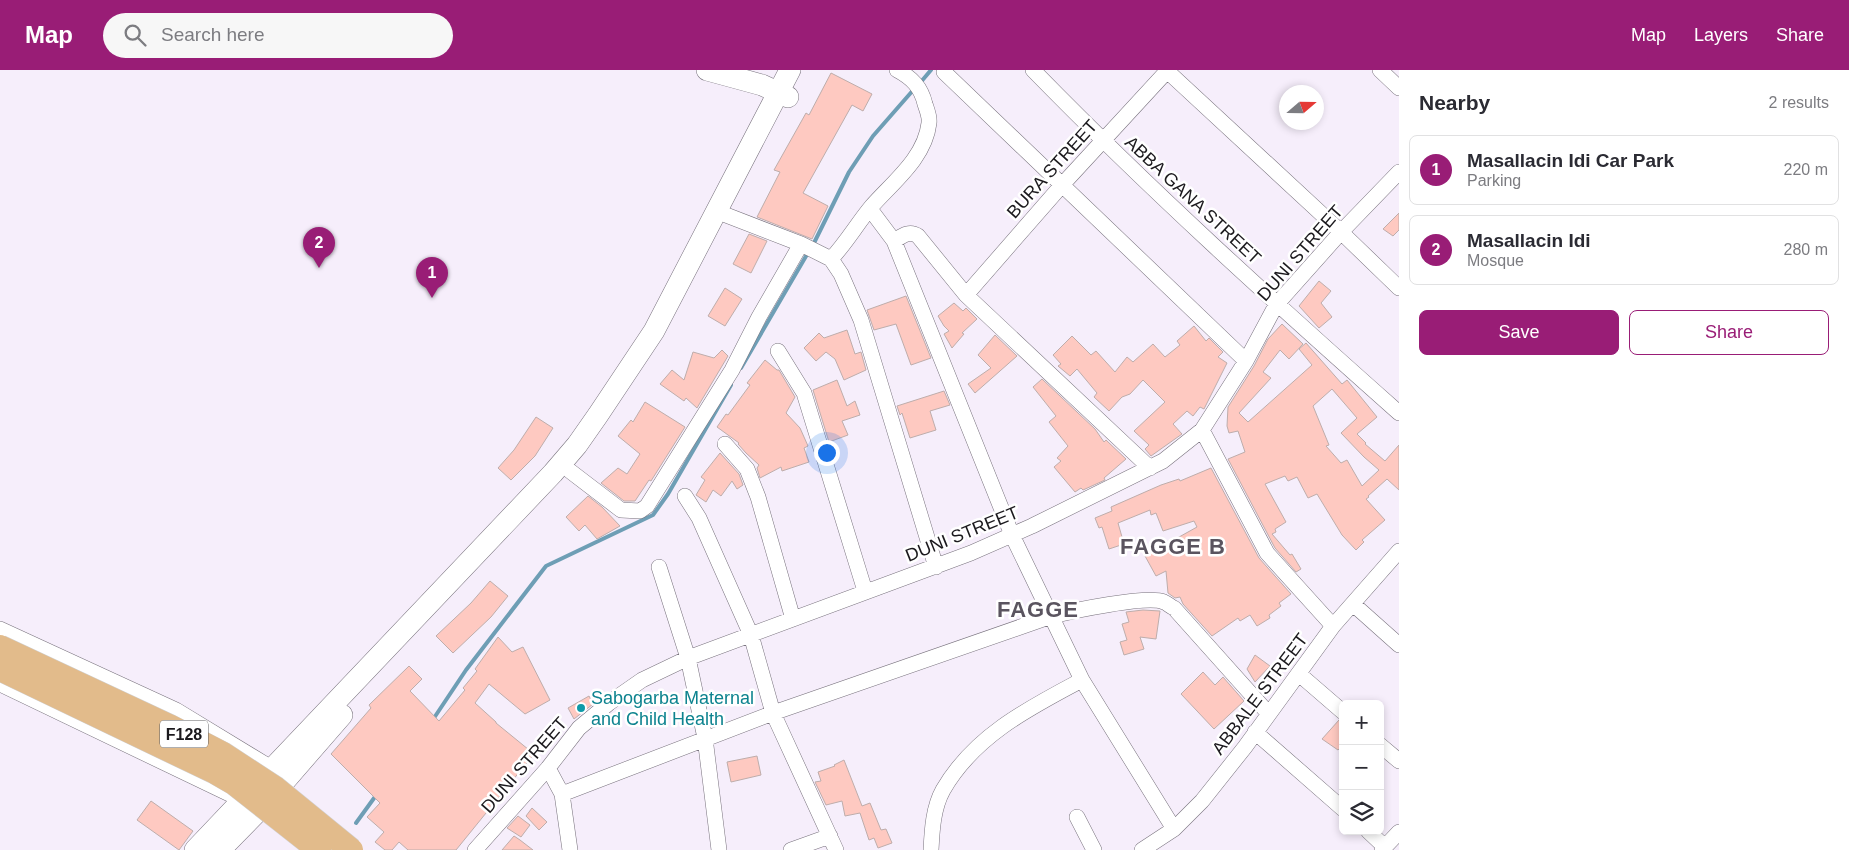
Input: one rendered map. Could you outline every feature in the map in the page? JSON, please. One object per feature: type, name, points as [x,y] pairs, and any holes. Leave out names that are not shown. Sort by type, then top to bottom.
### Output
[{"type":"main road","points":[[707,70],[762,85],[783,95]]},
{"type":"main road","points":[[279,774],[361,693],[570,471],[598,435],[641,372],[684,296],[726,215],[783,95],[790,70]]},
{"type":"main road","points":[[220,850],[250,806],[404,628],[553,473],[577,445],[618,388],[654,331],[783,95],[802,70]]},
{"type":"main road","name":"F128","points":[[0,647],[169,726],[223,754],[275,788],[351,850]]},
{"type":"main road","name":"F128","points":[[0,669],[215,772],[234,783],[319,850]]},
{"type":"main road","points":[[195,850],[250,806]]},
{"type":"street","name":"ABBA GANA STREET","points":[[1033,70],[1102,141],[1276,305],[1399,413]]},
{"type":"street","name":"BURA STREET","points":[[966,295],[1062,185],[1167,70]]},
{"type":"street","points":[[1167,70],[1399,288]]},
{"type":"street","points":[[1380,70],[1399,88]]},
{"type":"street","points":[[944,72],[1246,361]]},
{"type":"street","points":[[831,259],[841,249],[870,209],[912,163],[925,140],[929,121],[923,96],[904,74]]},
{"type":"street","name":"DUNI STREET","points":[[475,850],[548,768],[579,728],[609,702],[642,680],[688,658],[936,566],[1012,535],[1162,462],[1202,430],[1246,361],[1276,305],[1341,232],[1399,172]]},
{"type":"street","points":[[870,209],[894,241],[1012,535],[1082,680],[1174,829]]},
{"type":"street","points":[[726,215],[802,244],[831,259],[841,274],[860,320],[936,566]]},
{"type":"street","points":[[894,241],[908,233],[914,233],[918,236],[966,295],[1150,468]]},
{"type":"street","points":[[570,471],[620,510],[640,511],[647,506],[732,370],[759,317],[802,244]]},
{"type":"street","points":[[778,351],[804,393],[865,591]]},
{"type":"street","points":[[1202,430],[1267,552],[1333,626]]},
{"type":"street","points":[[725,444],[747,469],[758,497],[793,619]]},
{"type":"street","points":[[685,496],[699,518],[752,635],[773,713],[833,843],[791,850]]},
{"type":"street","name":"ABBALE STREET","points":[[1142,850],[1174,829],[1202,801],[1299,674],[1333,626],[1399,550]]},
{"type":"street","points":[[658,567],[688,658],[705,738],[719,850]]},
{"type":"street","points":[[562,794],[773,713],[1052,616],[1079,609],[1150,601],[1163,602],[1174,608],[1268,713]]},
{"type":"street","points":[[1353,604],[1399,645]]},
{"type":"street","points":[[0,629],[176,710],[279,774]]},
{"type":"street","points":[[1299,674],[1339,709]]},
{"type":"street","points":[[931,850],[932,825],[942,792],[962,763],[990,734],[1024,712],[1082,680]]},
{"type":"street","points":[[0,684],[250,806],[305,850]]},
{"type":"street","points":[[1255,732],[1339,806]]},
{"type":"street","points":[[1381,745],[1399,761]]},
{"type":"street","points":[[548,768],[562,794],[570,850]]},
{"type":"street","points":[[1077,817],[1094,850]]},
{"type":"street","points":[[1372,835],[1384,848],[1399,832]]},
{"type":"building","points":[[831,73],[872,94],[863,111],[852,105],[803,193],[828,206],[812,239],[757,217],[780,172],[774,170],[806,113],[809,115]]},
{"type":"building","points":[[1399,213],[1399,230],[1393,236],[1383,229]]},
{"type":"building","points":[[749,234],[767,241],[751,273],[733,264]]},
{"type":"building","points":[[1319,281],[1331,291],[1321,303],[1332,317],[1319,328],[1299,306]]},
{"type":"building","points":[[725,288],[742,299],[725,326],[708,316]]},
{"type":"building","points":[[906,296],[931,358],[911,365],[896,324],[874,330],[867,310]]},
{"type":"building","points":[[954,303],[963,311],[966,308],[977,319],[962,333],[964,334],[952,348],[944,334],[949,331],[938,316]]},
{"type":"building","points":[[1282,324],[1303,344],[1289,359],[1280,350],[1263,372],[1271,378],[1239,413],[1248,422],[1312,365],[1299,349],[1306,343],[1342,384],[1347,380],[1377,417],[1357,434],[1365,444],[1385,461],[1399,445],[1399,490],[1387,479],[1368,496],[1366,499],[1385,520],[1362,540],[1364,542],[1356,550],[1342,535],[1317,494],[1308,498],[1297,477],[1288,481],[1285,476],[1265,484],[1286,522],[1275,529],[1276,532],[1272,534],[1290,555],[1292,554],[1301,569],[1296,572],[1275,548],[1228,459],[1245,452],[1238,431],[1229,433],[1227,426],[1228,407],[1254,366],[1268,339]],"holes":[[[1332,389],[1357,418],[1341,433],[1379,470],[1362,486],[1347,460],[1341,463],[1326,446],[1329,445],[1313,406]]]},
{"type":"building","points":[[1194,326],[1206,341],[1209,338],[1223,352],[1218,357],[1227,363],[1204,409],[1200,407],[1193,416],[1187,411],[1173,424],[1182,434],[1151,456],[1145,449],[1149,445],[1134,431],[1165,402],[1143,380],[1130,394],[1122,397],[1109,411],[1094,397],[1097,393],[1077,369],[1070,376],[1058,366],[1061,364],[1053,355],[1072,336],[1091,355],[1096,351],[1115,372],[1127,357],[1133,362],[1153,344],[1165,357],[1180,345],[1177,341]]},
{"type":"building","points":[[847,330],[855,354],[861,352],[866,370],[844,380],[835,359],[826,352],[816,361],[804,348],[819,333],[824,338]]},
{"type":"building","points":[[995,335],[1017,356],[975,393],[968,384],[991,368],[978,355]]},
{"type":"building","points":[[722,350],[728,356],[697,408],[686,398],[684,401],[660,384],[672,370],[684,380],[693,352],[714,358]]},
{"type":"building","points":[[765,360],[779,370],[795,397],[786,413],[800,428],[808,446],[804,448],[809,462],[782,471],[781,467],[760,478],[757,468],[759,465],[746,453],[739,443],[717,427],[750,385],[747,383]]},
{"type":"building","points":[[1042,379],[1095,429],[1104,442],[1106,440],[1126,459],[1104,478],[1105,480],[1075,492],[1054,467],[1061,461],[1057,458],[1068,446],[1049,422],[1056,416],[1033,387]]},
{"type":"building","points":[[837,380],[847,406],[855,401],[860,415],[842,421],[848,435],[829,442],[813,390]]},
{"type":"building","points":[[944,391],[950,405],[930,411],[936,430],[910,438],[902,413],[900,415],[897,406]]},
{"type":"building","points":[[645,402],[685,427],[651,481],[649,480],[635,501],[624,501],[601,483],[618,468],[627,474],[640,454],[618,436],[631,420],[633,422]]},
{"type":"building","points":[[536,417],[553,428],[535,456],[511,480],[498,468],[514,450]]},
{"type":"building","points":[[720,453],[739,474],[743,485],[737,489],[732,481],[721,496],[713,490],[706,502],[696,495],[705,480],[701,477]]},
{"type":"building","points":[[1211,468],[1259,558],[1291,594],[1279,603],[1281,606],[1269,615],[1270,618],[1257,626],[1250,615],[1240,621],[1238,618],[1212,636],[1183,604],[1180,597],[1175,598],[1168,593],[1166,571],[1156,576],[1145,556],[1197,527],[1194,521],[1163,531],[1156,513],[1151,515],[1150,510],[1118,523],[1124,544],[1109,549],[1102,527],[1099,528],[1095,518],[1112,511],[1111,507],[1161,485],[1179,479],[1180,481]]},
{"type":"building","points":[[588,496],[602,507],[620,526],[597,539],[585,525],[579,531],[566,517]]},
{"type":"building","points":[[490,581],[508,596],[491,617],[453,653],[436,636],[471,603]]},
{"type":"building","points":[[1160,611],[1156,639],[1140,637],[1144,649],[1124,655],[1120,642],[1127,640],[1122,624],[1129,622],[1126,612]]},
{"type":"building","points":[[498,637],[512,652],[523,647],[550,700],[525,714],[489,684],[475,703],[534,754],[456,850],[408,850],[399,842],[392,850],[385,850],[375,842],[384,832],[367,817],[380,803],[331,754],[371,708],[369,705],[409,666],[422,679],[410,691],[439,721],[465,690],[463,688],[477,671],[475,669]]},
{"type":"building","points":[[1255,655],[1270,666],[1255,682],[1247,669]]},
{"type":"building","points":[[1203,672],[1215,685],[1223,677],[1244,701],[1214,729],[1181,694]]},
{"type":"building","name":"Sabogarba Maternal and Child Health","points":[[589,696],[593,704],[574,719],[568,708]]},
{"type":"building","points":[[1339,720],[1339,749],[1322,739]]},
{"type":"building","points":[[757,756],[761,775],[731,782],[727,762]]},
{"type":"building","points":[[844,760],[862,806],[870,803],[881,830],[886,829],[892,843],[878,848],[874,838],[869,840],[860,813],[845,816],[842,801],[826,805],[815,782],[821,781],[818,772],[835,766]]},
{"type":"building","points":[[151,801],[193,831],[179,850],[137,820]]},
{"type":"building","points":[[532,808],[547,822],[539,830],[526,816]]},
{"type":"building","points":[[518,816],[530,825],[521,837],[507,828]]},
{"type":"building","points":[[514,836],[520,840],[533,850],[502,850]]},
{"type":"waterway","points":[[920,83],[931,70]]},
{"type":"waterway","points":[[813,245],[849,172],[873,136],[915,88]]},
{"type":"waterway","points":[[741,368],[809,251]]},
{"type":"waterway","points":[[432,721],[466,670],[546,566],[653,515],[668,494],[731,385]]},
{"type":"waterway","points":[[356,823],[377,794]]},
{"type":"place","name":"Masallacin Idi","points":[[319,268]]},
{"type":"place","name":"Masallacin Idi Car Park","points":[[432,298]]},
{"type":"place","name":"Sabogarba Maternal and Child Health","points":[[581,708]]},
{"type":"district","name":"FAGGE B","points":[[1173,546]]},
{"type":"district","name":"FAGGE","points":[[1038,609]]}]
